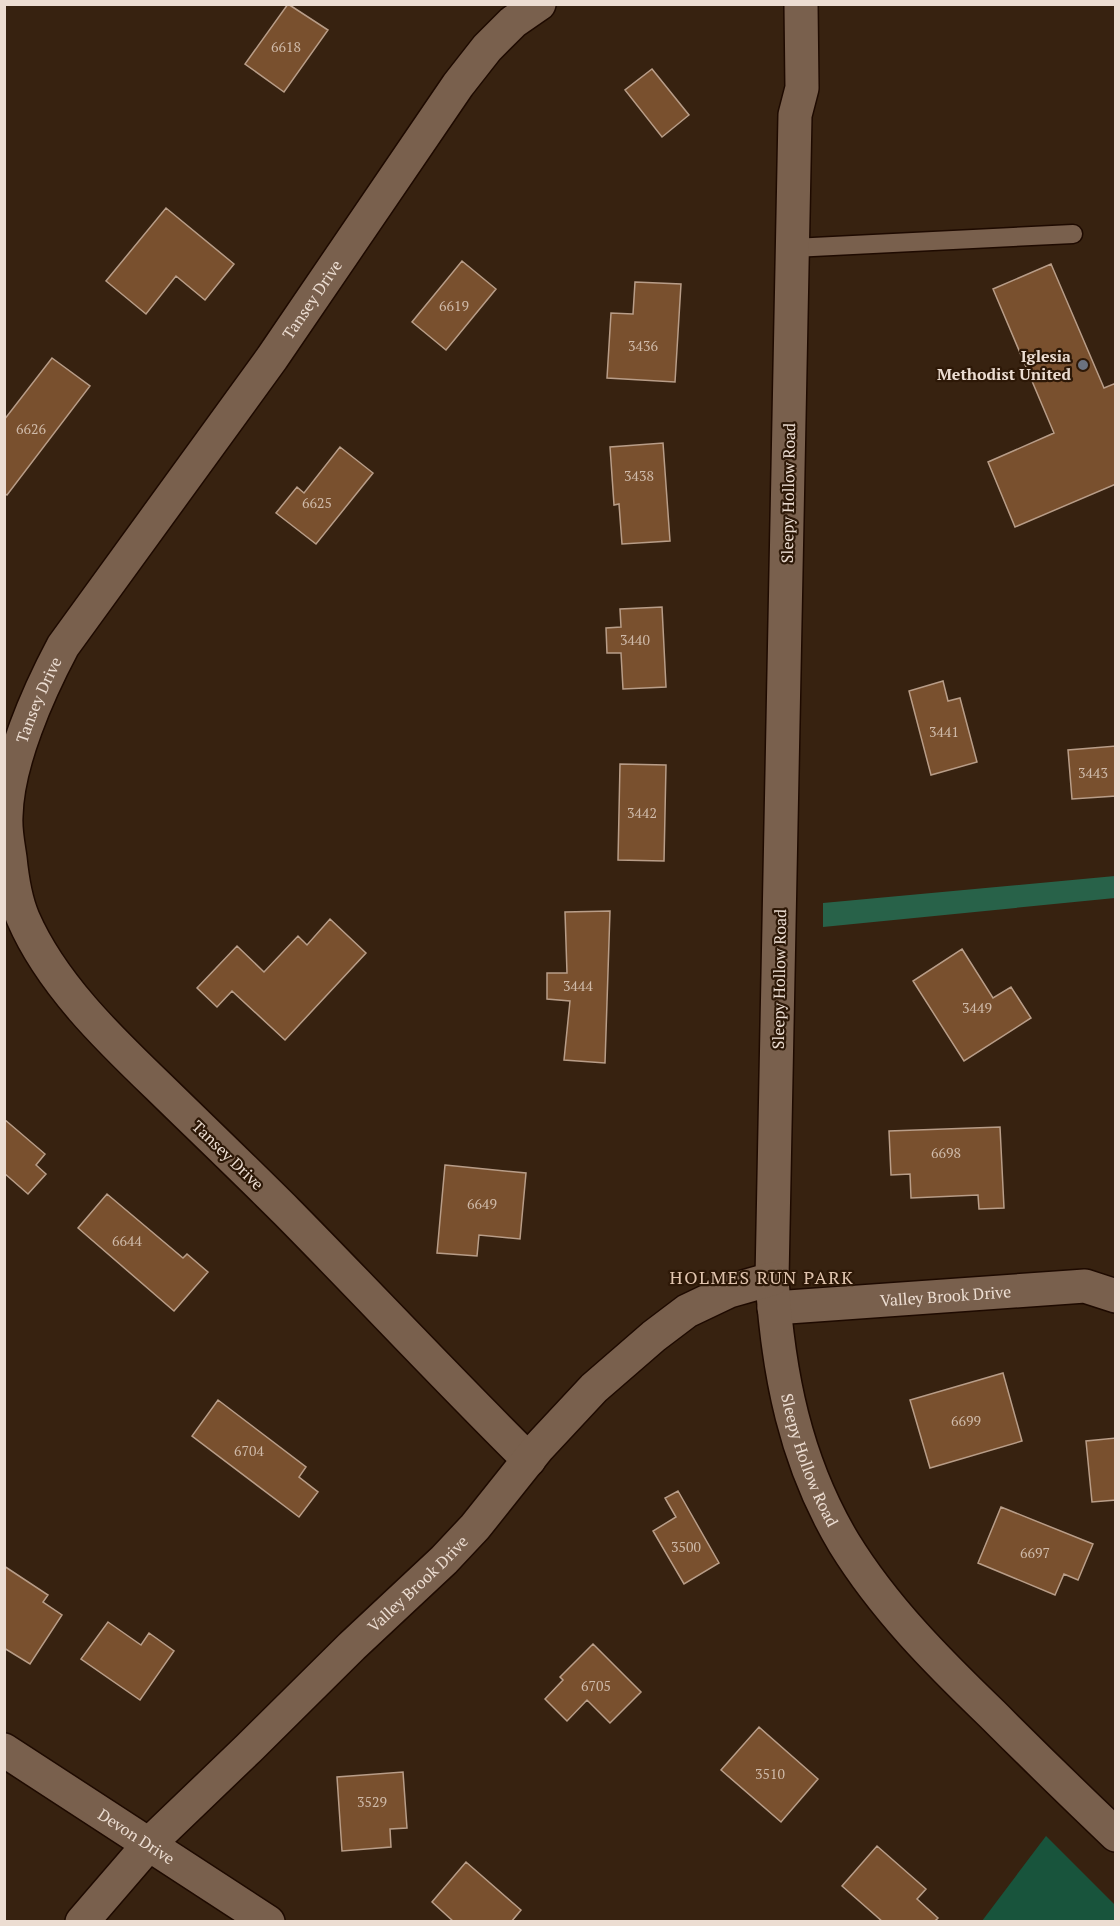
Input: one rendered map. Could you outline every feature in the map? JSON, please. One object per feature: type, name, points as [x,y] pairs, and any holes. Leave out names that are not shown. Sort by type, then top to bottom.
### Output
[{"type":"street","name":"Tansey Drive","points":[[529,1460],[416,1347],[287,1212],[121,1051],[77,1002],[40,950],[23,917],[12,880],[5,817],[8,790],[17,753],[48,674],[63,646],[272,358],[458,85],[513,22],[539,4]]},
{"type":"street","name":"Sleepy Hollow Road","points":[[801,4],[802,88],[795,115],[773,1294],[776,1341],[785,1392],[803,1453],[825,1507],[844,1543],[878,1594],[937,1660],[1116,1835]]},
{"type":"street","name":"Valley Brook Drive","points":[[82,1922],[150,1843],[352,1646],[444,1560],[475,1527],[529,1460],[594,1389],[662,1329],[687,1311],[729,1292],[773,1294],[1085,1286],[1116,1296]]},
{"type":"street","name":"Devon Drive","points":[[4,1750],[268,1922]]},
{"type":"lane","points":[[793,248],[1073,234]]},
{"type":"green space","points":[[1115,876],[1115,898],[823,927],[823,903]]},
{"type":"green space","points":[[1046,1836],[1115,1905],[1115,1921],[982,1921]]},
{"type":"building","points":[[288,4],[328,30],[284,92],[245,64]]},
{"type":"building","points":[[652,69],[689,115],[662,137],[625,90]]},
{"type":"building","points":[[166,208],[234,264],[205,300],[176,276],[146,314],[106,281]]},
{"type":"building","points":[[462,261],[496,289],[446,350],[412,322]]},
{"type":"building","points":[[1051,264],[1104,388],[1116,383],[1116,484],[1015,527],[988,462],[1054,433],[993,289]]},
{"type":"building","points":[[635,282],[681,284],[675,382],[607,378],[611,313],[633,314]]},
{"type":"building","points":[[52,358],[90,386],[7,495],[4,493],[4,420]]},
{"type":"building","points":[[663,443],[670,541],[622,544],[619,504],[614,505],[610,447]]},
{"type":"building","points":[[340,447],[373,473],[316,544],[276,513],[297,487],[304,493]]},
{"type":"building","points":[[662,607],[666,687],[623,689],[621,653],[607,653],[606,628],[621,627],[620,609]]},
{"type":"building","points":[[943,681],[948,701],[960,698],[977,762],[931,775],[909,691]]},
{"type":"building","points":[[1116,746],[1116,796],[1072,799],[1068,750]]},
{"type":"building","points":[[620,764],[666,765],[664,861],[618,860]]},
{"type":"building","points":[[610,911],[605,1063],[564,1060],[570,1001],[547,999],[547,973],[567,973],[565,912]]},
{"type":"building","points":[[330,919],[366,953],[285,1040],[232,991],[217,1007],[197,988],[237,946],[264,972],[298,936],[307,945]]},
{"type":"building","points":[[962,949],[993,998],[1011,987],[1031,1018],[964,1061],[913,981]]},
{"type":"building","points":[[4,1119],[45,1154],[36,1165],[46,1174],[28,1194],[4,1173]]},
{"type":"building","points":[[1000,1127],[1004,1208],[979,1209],[978,1195],[911,1198],[910,1174],[891,1175],[889,1131]]},
{"type":"building","points":[[445,1165],[526,1173],[520,1239],[479,1235],[477,1256],[437,1253]]},
{"type":"building","points":[[107,1194],[183,1258],[187,1254],[208,1272],[174,1311],[78,1228]]},
{"type":"building","points":[[1003,1373],[1022,1441],[930,1468],[910,1400]]},
{"type":"building","points":[[218,1400],[306,1467],[299,1477],[318,1492],[299,1517],[192,1436]]},
{"type":"building","points":[[1116,1438],[1116,1500],[1092,1502],[1086,1441]]},
{"type":"building","points":[[678,1491],[719,1563],[684,1584],[653,1531],[676,1517],[665,1498]]},
{"type":"building","points":[[1001,1507],[1093,1544],[1078,1580],[1064,1574],[1055,1595],[978,1563]]},
{"type":"building","points":[[4,1566],[48,1595],[43,1602],[62,1615],[30,1664],[4,1648]]},
{"type":"building","points":[[108,1622],[141,1645],[149,1633],[174,1651],[140,1700],[81,1659]]},
{"type":"building","points":[[593,1644],[641,1692],[610,1723],[587,1700],[567,1721],[545,1699],[563,1680],[560,1677]]},
{"type":"building","points":[[759,1727],[818,1779],[781,1822],[721,1770]]},
{"type":"building","points":[[403,1772],[407,1828],[390,1829],[391,1847],[342,1851],[337,1777]]},
{"type":"building","points":[[877,1846],[926,1889],[917,1899],[938,1918],[934,1922],[883,1922],[842,1886]]},
{"type":"building","points":[[466,1862],[521,1910],[511,1922],[454,1922],[432,1902]]},
{"type":"place","name":"Iglesia Methodist United","points":[[1083,365]]},
{"type":"district","name":"HOLMES RUN PARK","points":[[762,1278]]}]
